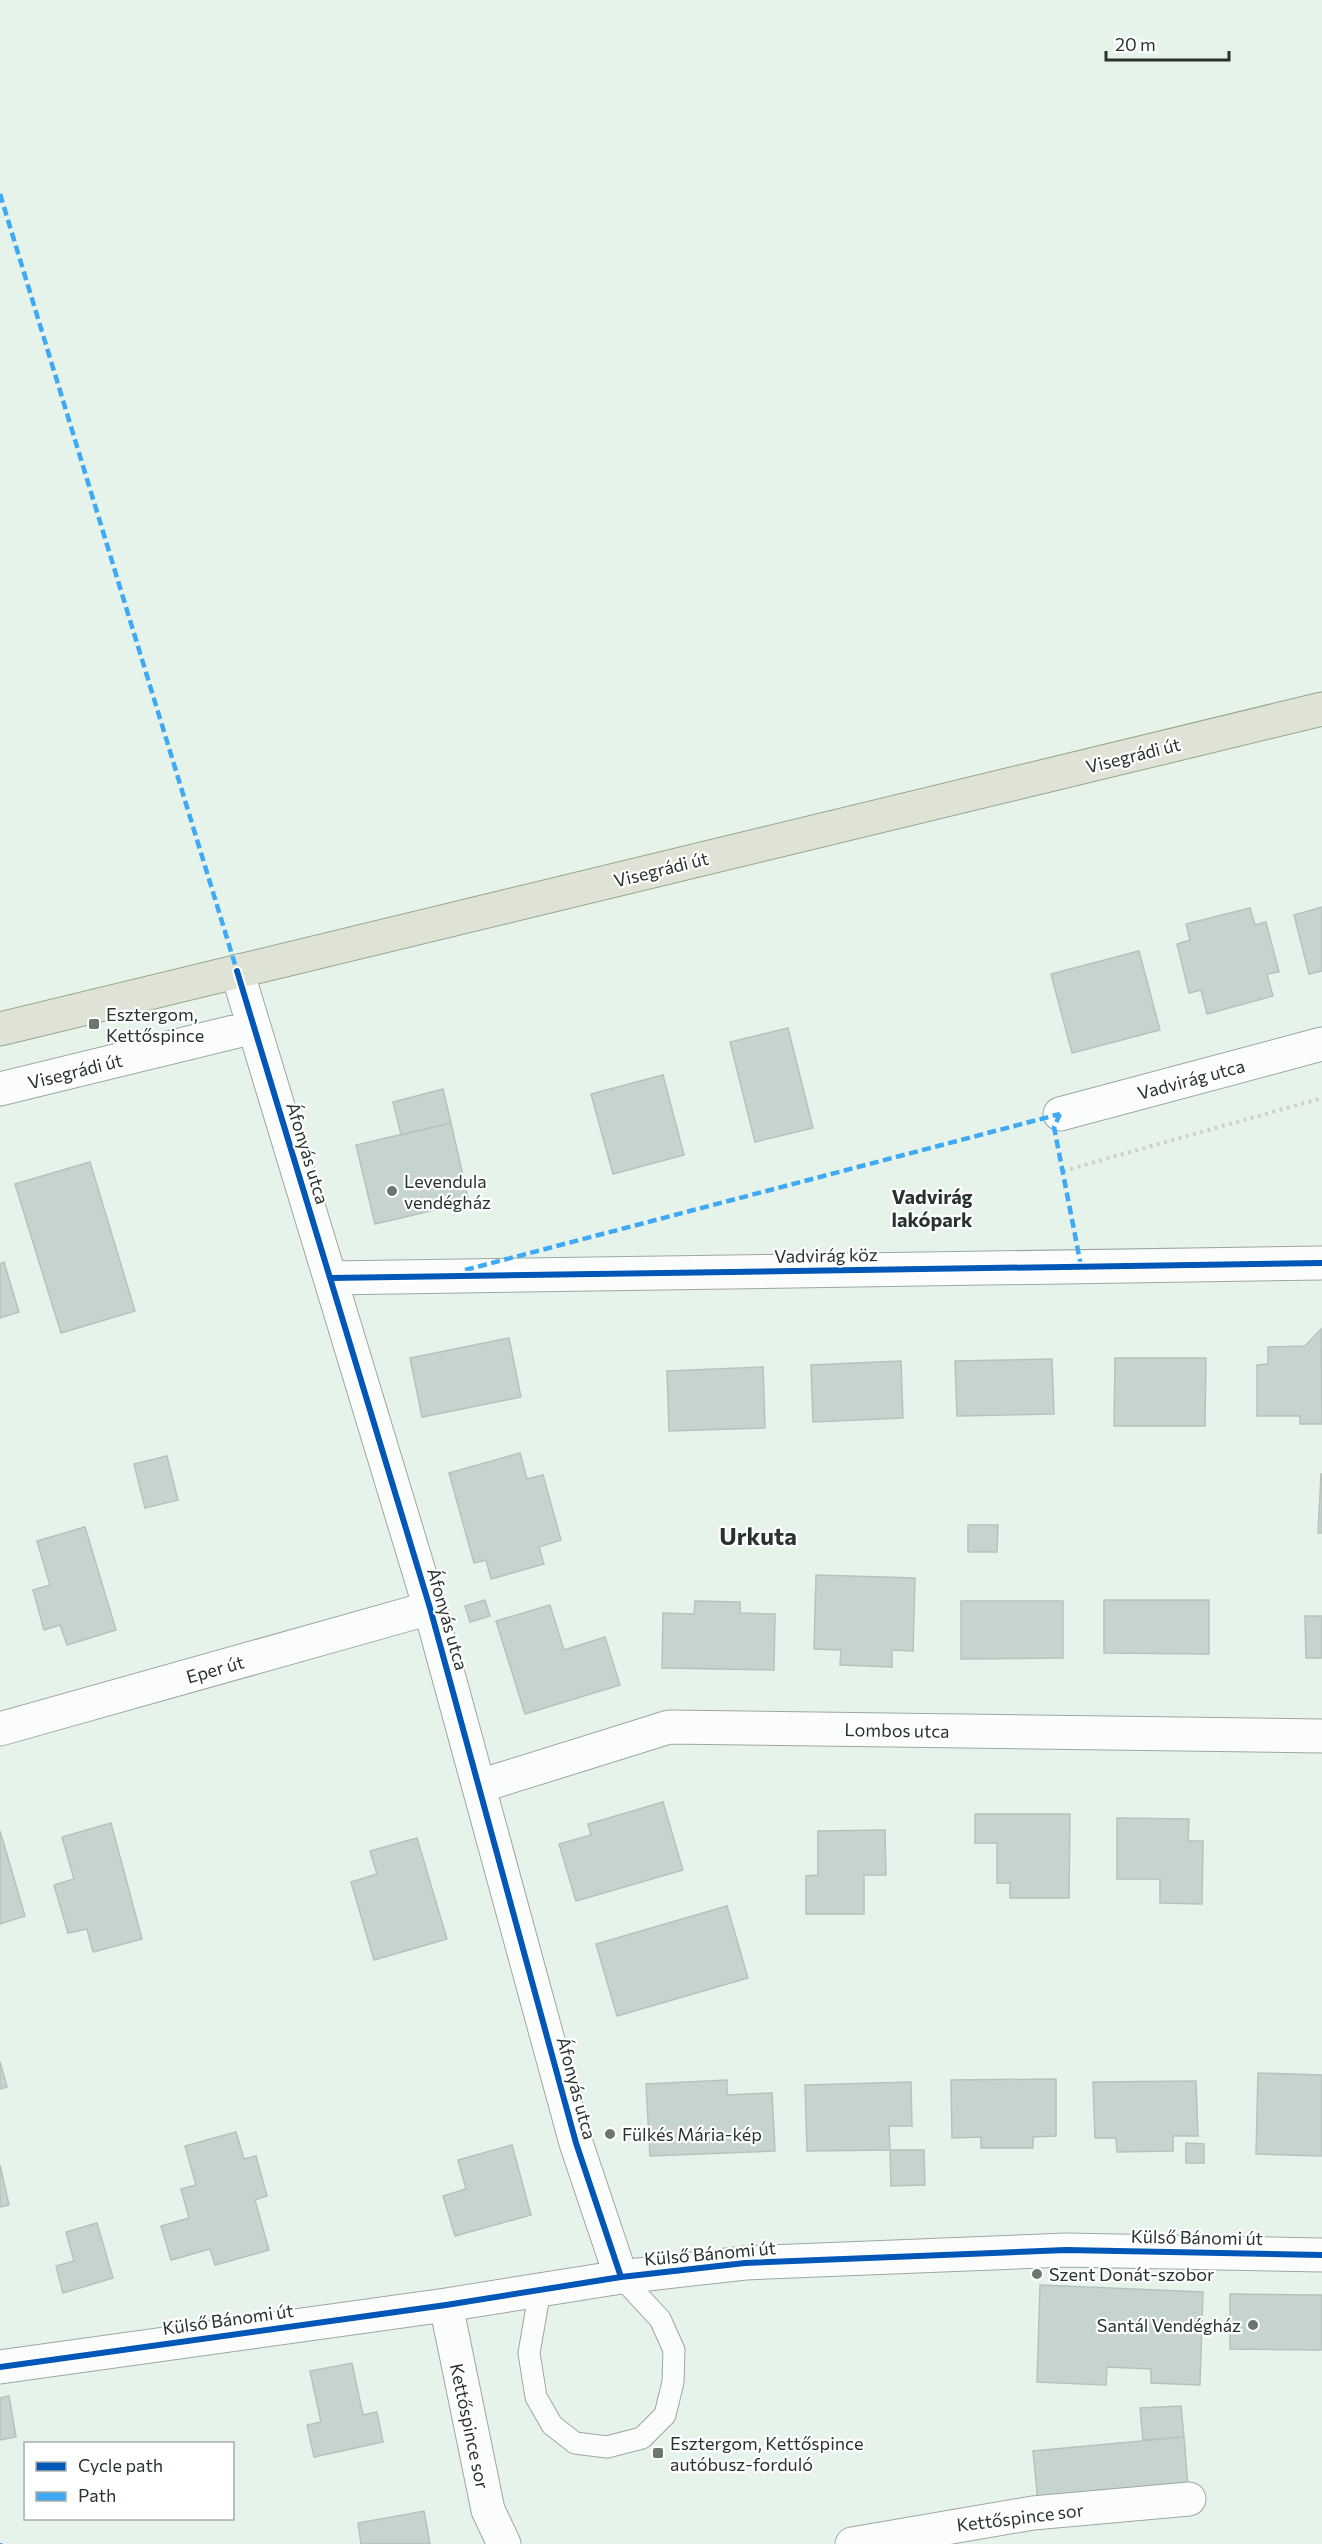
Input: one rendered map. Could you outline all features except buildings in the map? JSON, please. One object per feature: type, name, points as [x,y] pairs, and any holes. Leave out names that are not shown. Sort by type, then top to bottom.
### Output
[{"type":"main road","name":"Visegrádi út","points":[[0,1029],[1322,709]]},
{"type":"street","name":"Áfonyás utca","points":[[237,971],[430,1608],[576,2143],[621,2277]]},
{"type":"street","name":"Visegrádi út","points":[[0,1089],[254,1027]]},
{"type":"street","name":"Vadvirág utca","points":[[1060,1114],[1322,1044]]},
{"type":"street","name":"Vadvirág köz","points":[[330,1278],[1322,1263]]},
{"type":"street","name":"Eper út","points":[[0,1730],[430,1608]]},
{"type":"street","name":"Lombos utca","points":[[480,1786],[669,1727],[1322,1736]]},
{"type":"street","name":"Külső Bánomi út","points":[[0,2367],[446,2305],[621,2277],[745,2263],[1066,2250],[1322,2255]]},
{"type":"street","name":"Kettőspince sor","points":[[446,2305],[488,2510],[504,2544]]},
{"type":"street","name":"Kettőspince sor","points":[[852,2544],[1033,2513],[1189,2499]]},
{"type":"lane","points":[[540,2290],[529,2353],[536,2397],[552,2425],[575,2442],[607,2447],[642,2438],[665,2415],[673,2382],[674,2350],[660,2319],[621,2277]]},
{"type":"path","points":[[1063,1171],[1322,1098]]},
{"type":"marked path","points":[[0,194],[237,971]]},
{"type":"marked path","points":[[1060,1114],[1054,1127],[1081,1266]]},
{"type":"marked path","points":[[465,1270],[1060,1114]]},
{"type":"cycle path","points":[[237,971],[430,1608],[576,2143],[621,2277]]},
{"type":"cycle path","points":[[330,1278],[1322,1263]]},
{"type":"cycle path","points":[[0,2367],[446,2305],[621,2277],[745,2263],[1066,2250],[1322,2255]]},
{"type":"place","name":"Esztergom, Kettőspince","points":[[94,1024]]},
{"type":"place","name":"Levendula vendégház","points":[[392,1191]]},
{"type":"place","name":"Fülkés Mária-kép","points":[[610,2134]]},
{"type":"place","name":"Szent Donát-szobor","points":[[1037,2274]]},
{"type":"place","name":"Santál Vendégház","points":[[1253,2325]]},
{"type":"place","name":"Esztergom, Kettőspince autóbusz-forduló","points":[[658,2453]]},
{"type":"district","name":"Vadvirág lakópark","points":[[932,1208]]},
{"type":"district","name":"Urkuta","points":[[758,1535]]}]
